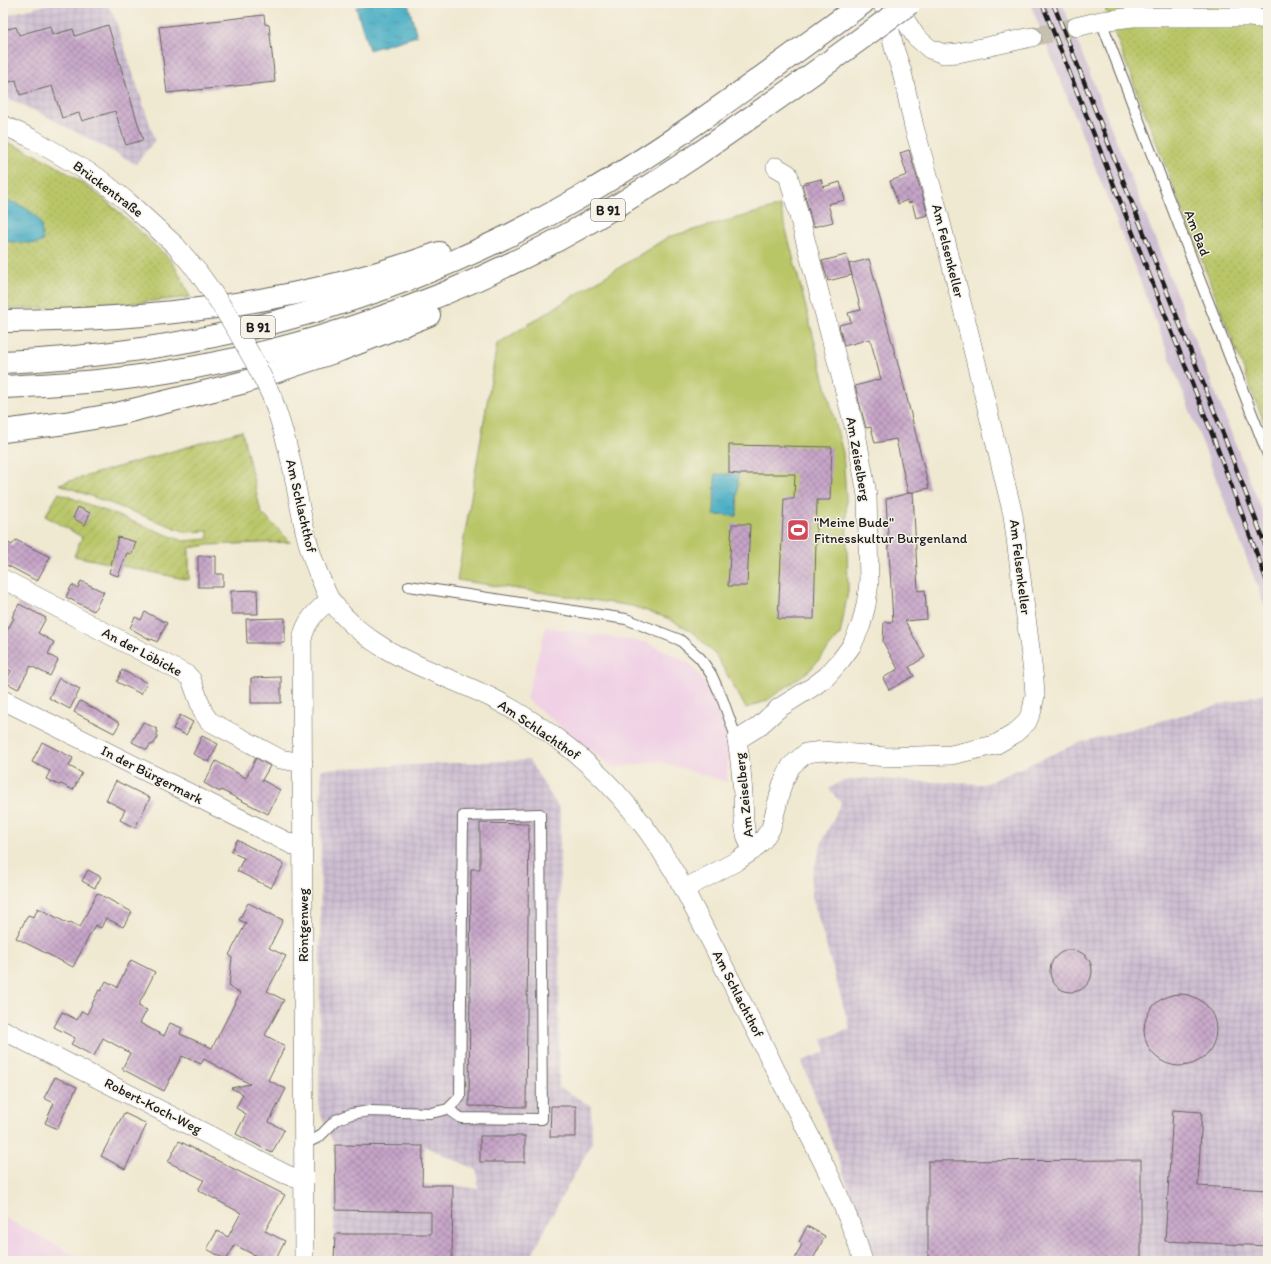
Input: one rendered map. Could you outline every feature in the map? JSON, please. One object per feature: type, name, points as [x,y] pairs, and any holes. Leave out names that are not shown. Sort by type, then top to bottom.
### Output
[{"type":"highway","name":"B 91","points":[[3,362],[94,356],[216,337],[264,326],[324,309],[406,282],[500,241],[554,213],[634,165],[754,84],[863,3]]},
{"type":"highway","name":"B 91","points":[[3,387],[42,386],[133,377],[234,359],[292,345],[366,323],[419,304],[483,276],[563,236],[661,178],[727,134],[910,3]]},
{"type":"highway","points":[[3,321],[56,321],[112,318],[251,302],[332,286],[374,275],[464,243],[500,241]]},
{"type":"highway","points":[[3,431],[64,424],[118,414],[245,382],[287,369],[394,330],[454,304],[483,276]]},
{"type":"street","name":"Am Felsenkeller","points":[[684,889],[737,861],[753,850],[763,840],[772,828],[782,785],[791,766],[806,753],[823,751],[886,757],[951,755],[995,745],[1014,734],[1027,722],[1032,710],[1034,680],[1013,515],[963,310],[883,3]]},
{"type":"street","points":[[901,3],[905,20],[916,37],[930,49],[944,54],[958,53],[1032,37]]},
{"type":"street","points":[[1076,27],[1101,21],[1133,17],[1249,17],[1268,19]]},
{"type":"street","name":"Brückentraße","points":[[3,125],[44,146],[96,177],[128,202],[175,244],[198,272]]},
{"type":"street","name":"Am Zeiselberg","points":[[753,850],[747,838],[740,754],[737,740],[758,727],[779,708],[828,676],[852,645],[861,625],[866,605],[868,582],[867,496],[856,433],[788,174],[776,167]]},
{"type":"street","name":"Am Schlachthof","points":[[198,272],[232,321],[272,397],[286,437],[305,534],[316,569],[330,600],[352,625],[368,639],[410,663],[494,699],[536,724],[577,755],[606,780],[636,817],[659,848],[684,889],[823,1164],[852,1228],[863,1261]]},
{"type":"street","name":"An der Löbicke","points":[[3,579],[187,675],[191,679],[202,712],[208,721],[280,758],[303,763]]},
{"type":"street","name":"Röntgenweg","points":[[304,1261],[302,640],[306,625],[315,612],[330,600]]},
{"type":"street","name":"In der Bürgermark","points":[[3,700],[292,845],[302,846]]},
{"type":"street","name":"Robert-Koch-Weg","points":[[3,1030],[284,1174],[295,1178],[304,1178]]},
{"type":"lane","name":"Am Bad","points":[[1101,21],[1268,455]]},
{"type":"lane","points":[[409,586],[626,619],[680,640],[700,658],[711,674],[722,698],[737,740]]},
{"type":"lane","points":[[304,1144],[319,1138],[336,1120],[351,1114],[369,1111],[431,1112],[448,1110],[461,1118],[542,1119],[540,814],[463,816],[460,1096],[448,1110]]},
{"type":"shaded area","points":[[53,3],[105,3],[113,13],[155,140],[136,164],[44,115],[3,96],[3,16]]},
{"type":"shaded area","points":[[1030,3],[1062,3],[1268,526],[1268,614],[1139,278]]},
{"type":"shaded area","points":[[546,627],[648,643],[692,665],[717,703],[729,743],[727,782],[659,761],[614,768],[526,699]]},
{"type":"shaded area","points":[[1268,692],[1268,1261],[874,1261],[802,1061],[826,1052],[822,1039],[850,1029],[812,896],[811,879],[817,858],[822,842],[841,803],[829,789],[839,782],[866,778],[982,784],[1078,743]]},
{"type":"shaded area","points":[[529,760],[560,810],[559,1087],[591,1106],[592,1143],[559,1202],[529,1261],[334,1261],[335,1146],[319,1111],[321,769]],"holes":[[[424,1146],[477,1170],[478,1189],[453,1185],[423,1185]]]},
{"type":"shaded area","points":[[3,1217],[58,1246],[85,1261],[3,1261]]},
{"type":"green space","points":[[1103,3],[1268,3],[1268,433]]},
{"type":"green space","points":[[3,141],[23,149],[63,170],[117,210],[169,258],[190,297],[98,307],[3,309]]},
{"type":"green space","points":[[780,206],[843,453],[846,497],[848,591],[840,635],[810,670],[766,701],[746,708],[717,657],[694,633],[667,618],[632,606],[457,580],[497,344],[668,237]]},
{"type":"green space","points":[[242,431],[261,512],[291,542],[208,545],[189,548],[189,580],[74,556],[82,537],[45,516],[59,493],[183,541],[208,539],[208,531],[186,532],[59,484]]},
{"type":"water","points":[[371,3],[408,3],[417,36],[369,50],[356,7]]},
{"type":"water","points":[[3,200],[20,205],[35,215],[41,225],[43,241],[37,244],[3,241]]},
{"type":"water","points":[[715,474],[738,474],[737,516],[714,515]]},
{"type":"building","points":[[264,15],[265,24],[269,25],[275,82],[167,93],[159,27]]},
{"type":"building","points":[[108,25],[143,140],[126,145],[115,111],[82,121],[79,113],[62,118],[52,86],[20,95],[16,80],[3,84],[3,30],[16,27],[19,35],[50,26],[52,35],[73,29],[75,36]]},
{"type":"building","points":[[909,150],[928,215],[916,218],[912,202],[908,203],[907,200],[898,204],[890,181],[907,175],[900,153]]},
{"type":"building","points":[[821,179],[823,187],[840,182],[845,200],[828,204],[833,222],[813,227],[802,184]]},
{"type":"building","points":[[846,255],[852,275],[828,281],[822,261]]},
{"type":"building","points":[[869,259],[904,386],[929,488],[908,493],[896,439],[875,443],[871,427],[866,428],[855,386],[881,379],[870,339],[844,346],[839,325],[851,322],[848,313],[861,310],[849,264]]},
{"type":"building","points":[[729,445],[832,447],[830,500],[817,500],[814,619],[778,619],[784,499],[794,499],[795,474],[729,473]]},
{"type":"building","points":[[913,492],[918,591],[925,590],[927,619],[905,621],[925,657],[909,667],[914,676],[889,690],[883,678],[898,669],[883,642],[884,622],[893,622],[886,499]]},
{"type":"building","points":[[78,507],[90,513],[85,525],[73,518]]},
{"type":"building","points":[[732,524],[750,524],[747,586],[728,586]]},
{"type":"building","points":[[118,537],[136,542],[132,554],[127,553],[118,576],[109,573]]},
{"type":"building","points":[[3,540],[12,545],[16,540],[50,557],[37,581],[3,563]]},
{"type":"building","points":[[198,556],[216,556],[216,574],[223,574],[223,587],[198,587]]},
{"type":"building","points":[[81,581],[104,592],[94,611],[66,597],[72,585],[78,588]]},
{"type":"building","points":[[257,590],[258,614],[231,614],[231,591]]},
{"type":"building","points":[[19,604],[46,618],[38,633],[54,642],[48,654],[58,660],[50,676],[31,666],[18,689],[5,682],[11,671],[3,667],[3,638],[14,618],[12,617]]},
{"type":"building","points":[[145,612],[167,623],[157,642],[130,628],[135,617],[141,620]]},
{"type":"building","points":[[285,618],[285,643],[247,643],[246,619]]},
{"type":"building","points":[[122,670],[147,683],[141,694],[117,682]]},
{"type":"building","points":[[281,677],[281,703],[251,703],[251,678]]},
{"type":"building","points":[[59,678],[80,689],[70,709],[49,698]]},
{"type":"building","points":[[80,701],[120,723],[114,733],[74,712]]},
{"type":"building","points":[[180,715],[193,722],[186,735],[173,729]]},
{"type":"building","points":[[143,722],[157,729],[157,738],[154,744],[150,745],[147,750],[132,742]]},
{"type":"building","points":[[202,736],[218,744],[209,762],[193,754]]},
{"type":"building","points":[[42,742],[73,758],[69,766],[82,773],[73,790],[46,779],[50,771],[32,762]]},
{"type":"building","points":[[256,758],[270,766],[262,780],[280,790],[268,814],[204,783],[216,761],[246,778]]},
{"type":"building","points":[[116,781],[150,798],[135,828],[120,820],[125,810],[106,800]]},
{"type":"building","points":[[480,823],[529,824],[526,1107],[469,1106],[471,869],[480,869]]},
{"type":"building","points":[[237,840],[284,864],[271,888],[237,871],[244,858],[231,852]]},
{"type":"building","points":[[88,870],[101,877],[95,888],[82,881]]},
{"type":"building","points":[[97,893],[132,912],[123,927],[106,918],[101,928],[95,925],[73,967],[16,938],[28,915],[34,917],[38,908],[69,924],[70,922],[80,927]]},
{"type":"building","points":[[248,903],[283,920],[269,948],[286,956],[267,991],[284,1000],[265,1035],[285,1046],[268,1080],[286,1089],[269,1122],[284,1130],[272,1153],[236,1134],[246,1114],[236,1108],[243,1094],[231,1088],[250,1084],[204,1059],[201,1064],[182,1056],[164,1091],[122,1069],[130,1053],[103,1038],[94,1056],[71,1044],[75,1038],[54,1027],[62,1012],[77,1020],[82,1011],[87,1014],[99,990],[101,991],[106,981],[117,987],[131,960],[155,972],[138,1006],[147,1010],[140,1023],[164,1036],[170,1023],[182,1028],[180,1034],[212,1048],[240,993],[229,987],[232,957],[229,955],[246,923],[239,920]]},
{"type":"building","points":[[1071,950],[1086,956],[1092,971],[1086,986],[1071,992],[1056,986],[1050,971],[1056,956]]},
{"type":"building","points":[[1180,994],[1200,1000],[1210,1010],[1216,1030],[1210,1050],[1200,1060],[1180,1066],[1160,1060],[1150,1050],[1144,1030],[1150,1010],[1160,1000]]},
{"type":"building","points":[[55,1077],[77,1087],[57,1129],[45,1123],[54,1103],[44,1098]]},
{"type":"building","points":[[551,1106],[576,1106],[576,1137],[550,1137]]},
{"type":"building","points":[[1173,1110],[1202,1112],[1198,1186],[1268,1190],[1268,1246],[1165,1241]]},
{"type":"building","points":[[124,1113],[147,1124],[125,1169],[101,1156]]},
{"type":"building","points":[[480,1136],[525,1136],[525,1162],[480,1162]]},
{"type":"building","points":[[179,1141],[285,1195],[265,1231],[285,1241],[275,1261],[266,1261],[235,1245],[226,1260],[207,1249],[217,1231],[228,1237],[241,1213],[198,1190],[204,1180],[168,1162]]},
{"type":"building","points":[[335,1145],[423,1146],[422,1185],[453,1185],[452,1261],[334,1261],[335,1234],[431,1234],[431,1212],[336,1210]]},
{"type":"building","points":[[1141,1160],[1141,1261],[928,1261],[928,1161]]},
{"type":"building","points":[[807,1226],[825,1236],[812,1261],[794,1261],[802,1244],[799,1242]]},
{"type":"tunnel","points":[[1032,37],[1076,27]]},
{"type":"railway","points":[[1042,3],[1211,431],[1268,584]]},
{"type":"railway","points":[[1053,3],[1224,436],[1268,552]]},
{"type":"place","name":"\"Meine Bude\" Fitnesskultur Burgenland","points":[[798,530]]}]
